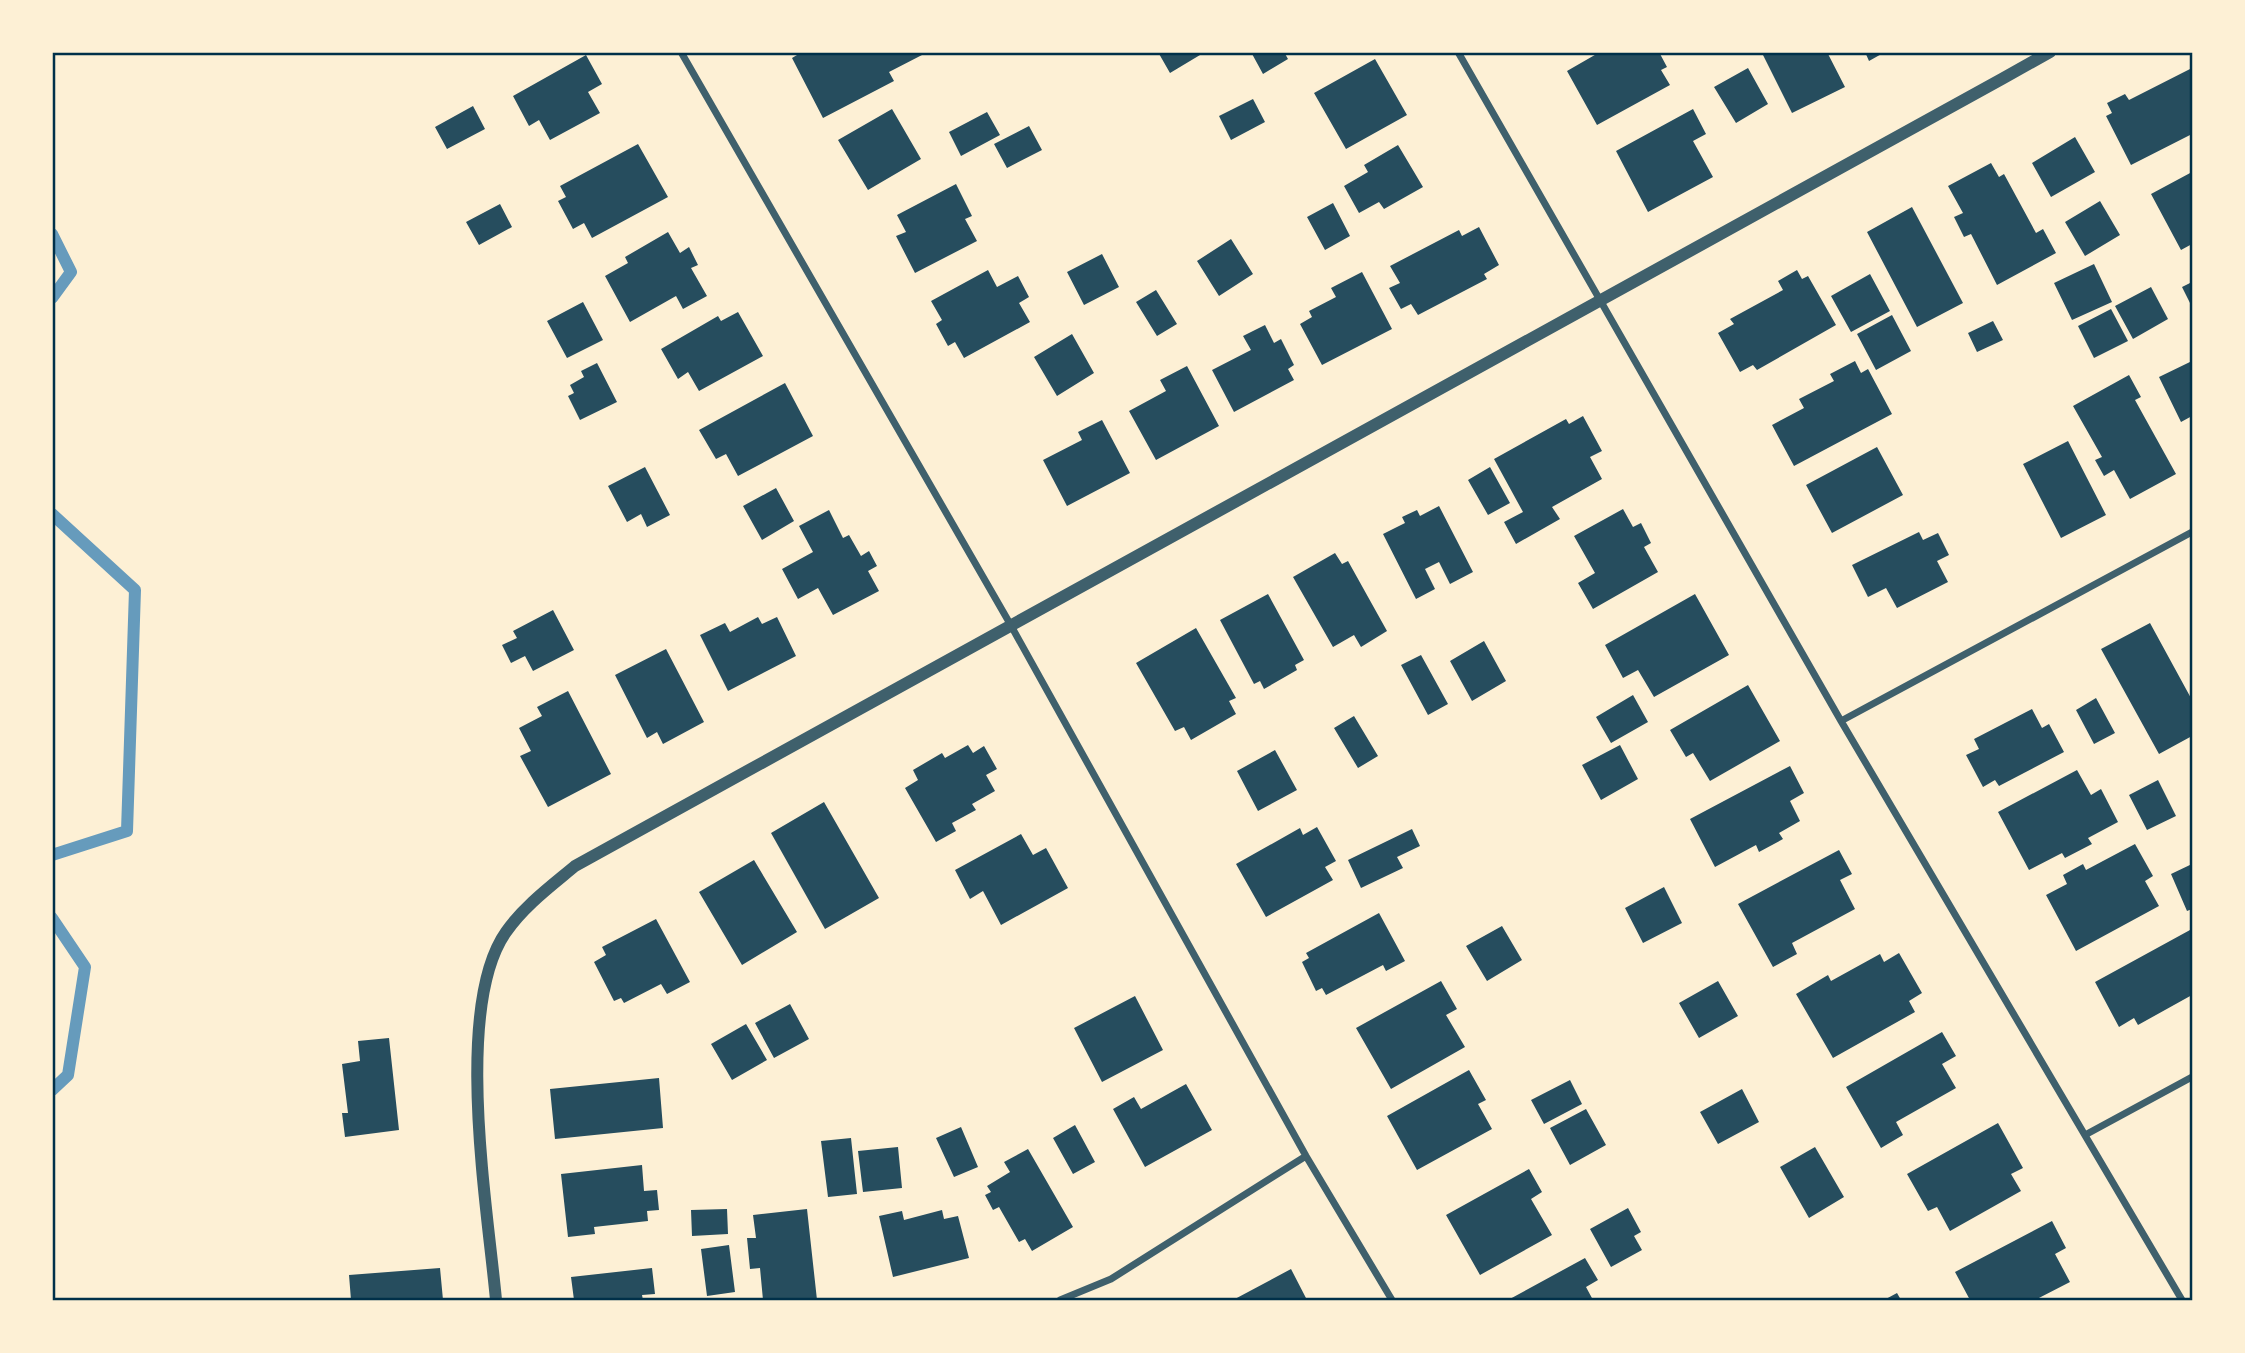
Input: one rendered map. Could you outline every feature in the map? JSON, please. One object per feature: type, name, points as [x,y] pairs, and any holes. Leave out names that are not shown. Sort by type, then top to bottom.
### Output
[{"type":"street","points":[[681,52],[1010,622],[1306,1156],[1392,1300]]},
{"type":"street","points":[[1458,52],[1841,721],[2182,1300]]},
{"type":"street","points":[[496,1300],[476,1086],[483,1004],[495,956],[505,934],[525,909],[575,866],[1010,622],[1600,304],[2050,52]]},
{"type":"street","points":[[1841,721],[2193,532]]},
{"type":"street","points":[[2085,1135],[2193,1077]]},
{"type":"street","points":[[1060,1300],[1111,1279],[1306,1156]]},
{"type":"building","points":[[802,52],[920,52],[922,55],[889,72],[894,81],[823,118],[792,58]]},
{"type":"building","points":[[1158,52],[1205,52],[1170,73]]},
{"type":"building","points":[[1251,52],[1284,52],[1288,59],[1263,74]]},
{"type":"building","points":[[1600,52],[1659,52],[1667,67],[1661,70],[1670,85],[1597,125],[1567,71]]},
{"type":"building","points":[[1827,52],[1845,87],[1792,113],[1762,53]]},
{"type":"building","points":[[1865,52],[1885,52],[1869,61]]},
{"type":"building","points":[[586,55],[602,84],[588,92],[600,113],[550,140],[539,120],[529,126],[513,96]]},
{"type":"building","points":[[1375,59],[1407,115],[1346,149],[1314,93]]},
{"type":"building","points":[[1748,68],[1768,104],[1736,123],[1714,87]]},
{"type":"building","points":[[2192,68],[2192,134],[2131,165],[2106,116],[2112,113],[2107,103],[2125,94],[2129,100]]},
{"type":"building","points":[[1253,99],[1265,122],[1231,140],[1219,116]]},
{"type":"building","points":[[473,106],[485,129],[447,149],[435,127]]},
{"type":"building","points":[[892,109],[921,159],[868,190],[838,140]]},
{"type":"building","points":[[1693,109],[1706,134],[1693,141],[1713,177],[1648,212],[1616,151]]},
{"type":"building","points":[[987,112],[1000,135],[961,156],[949,132]]},
{"type":"building","points":[[1029,126],[1042,150],[1007,168],[994,144]]},
{"type":"building","points":[[2075,137],[2095,172],[2051,197],[2032,163]]},
{"type":"building","points":[[638,144],[668,197],[592,238],[584,223],[573,229],[558,201],[566,197],[560,186]]},
{"type":"building","points":[[1398,145],[1423,187],[1384,209],[1379,202],[1359,213],[1344,186],[1368,172],[1364,165]]},
{"type":"building","points":[[1991,163],[1999,177],[2004,174],[2036,233],[2043,229],[2056,253],[1997,285],[1971,234],[1964,237],[1954,217],[1963,213],[1948,186]]},
{"type":"building","points":[[2192,172],[2192,244],[2181,250],[2151,194]]},
{"type":"building","points":[[956,184],[972,216],[965,219],[977,241],[915,273],[896,236],[906,232],[897,215]]},
{"type":"building","points":[[2100,201],[2120,235],[2085,256],[2065,222]]},
{"type":"building","points":[[1333,203],[1350,236],[1325,250],[1307,217]]},
{"type":"building","points":[[500,204],[512,227],[479,245],[466,222]]},
{"type":"building","points":[[1912,207],[1963,303],[1917,327],[1867,232]]},
{"type":"building","points":[[1479,227],[1499,265],[1484,274],[1487,279],[1418,315],[1411,304],[1401,309],[1389,288],[1400,283],[1390,266],[1459,230],[1462,236]]},
{"type":"building","points":[[668,232],[680,253],[689,247],[698,265],[691,268],[707,296],[683,309],[676,296],[630,322],[605,276],[628,263],[625,257]]},
{"type":"building","points":[[1231,239],[1253,274],[1219,296],[1197,261]]},
{"type":"building","points":[[1102,254],[1119,287],[1084,305],[1067,272]]},
{"type":"building","points":[[2094,264],[2112,302],[2072,320],[2054,283]]},
{"type":"building","points":[[988,270],[997,287],[1018,276],[1029,297],[1019,303],[1030,322],[964,358],[955,342],[948,346],[936,324],[942,320],[931,301]]},
{"type":"building","points":[[1797,270],[1802,279],[1808,276],[1836,325],[1757,370],[1753,365],[1740,372],[1718,333],[1734,324],[1730,319],[1783,290],[1778,281]]},
{"type":"building","points":[[1362,272],[1392,329],[1322,365],[1300,324],[1312,317],[1309,311],[1336,297],[1331,288]]},
{"type":"building","points":[[1870,274],[1890,311],[1851,332],[1831,296]]},
{"type":"building","points":[[2192,282],[2192,307],[2182,287]]},
{"type":"building","points":[[2151,287],[2168,319],[2133,339],[2115,306]]},
{"type":"building","points":[[1156,290],[1177,324],[1157,336],[1136,302]]},
{"type":"building","points":[[583,302],[603,340],[567,358],[547,321]]},
{"type":"building","points":[[2111,309],[2128,341],[2094,358],[2078,326]]},
{"type":"building","points":[[738,312],[763,356],[699,391],[688,372],[678,379],[661,349],[718,316],[721,321]]},
{"type":"building","points":[[1892,315],[1911,351],[1876,370],[1857,334]]},
{"type":"building","points":[[1993,321],[2003,340],[1977,352],[1968,333]]},
{"type":"building","points":[[1265,325],[1274,343],[1281,339],[1294,365],[1288,369],[1294,380],[1234,412],[1212,370],[1251,350],[1243,336]]},
{"type":"building","points":[[1072,334],[1094,373],[1057,396],[1034,357]]},
{"type":"building","points":[[1855,361],[1861,373],[1868,369],[1892,414],[1794,466],[1772,425],[1804,408],[1799,399],[1834,381],[1830,374]]},
{"type":"building","points":[[2192,361],[2192,416],[2181,422],[2159,377]]},
{"type":"building","points":[[597,363],[617,402],[580,420],[568,396],[574,393],[570,385],[584,377],[581,371]]},
{"type":"building","points":[[1187,366],[1219,426],[1156,460],[1129,411],[1166,391],[1160,380]]},
{"type":"building","points":[[2129,375],[2141,397],[2135,400],[2176,474],[2130,499],[2114,470],[2104,476],[2095,460],[2102,457],[2073,406]]},
{"type":"building","points":[[785,383],[813,436],[738,476],[726,454],[716,459],[699,430]]},
{"type":"building","points":[[1583,416],[1602,451],[1590,457],[1602,479],[1552,507],[1560,519],[1516,544],[1504,522],[1523,512],[1494,459],[1566,419],[1569,424]]},
{"type":"building","points":[[1102,420],[1130,473],[1067,506],[1043,460],[1082,440],[1078,432]]},
{"type":"building","points":[[2068,441],[2106,515],[2061,538],[2023,464]]},
{"type":"building","points":[[1877,447],[1903,495],[1832,533],[1806,485]]},
{"type":"building","points":[[645,467],[670,515],[647,527],[641,514],[627,522],[608,486]]},
{"type":"building","points":[[1490,467],[1510,503],[1488,515],[1468,480]]},
{"type":"building","points":[[776,488],[794,521],[762,540],[743,506]]},
{"type":"building","points":[[1439,506],[1473,572],[1450,584],[1439,562],[1425,569],[1435,589],[1416,599],[1383,534],[1405,523],[1402,517],[1417,510],[1420,516]]},
{"type":"building","points":[[1623,509],[1633,527],[1641,523],[1651,543],[1644,547],[1658,572],[1593,609],[1578,583],[1595,573],[1574,536]]},
{"type":"building","points":[[829,510],[843,538],[849,535],[861,556],[869,551],[877,566],[868,571],[879,591],[833,615],[818,588],[798,599],[782,569],[813,552],[799,526]]},
{"type":"building","points":[[1919,532],[1923,540],[1938,533],[1949,555],[1937,561],[1948,582],[1897,608],[1886,588],[1868,597],[1852,565]]},
{"type":"building","points":[[1335,553],[1342,564],[1348,561],[1387,631],[1361,647],[1354,635],[1333,647],[1293,577]]},
{"type":"building","points":[[1268,594],[1304,660],[1295,665],[1297,670],[1264,689],[1260,681],[1254,684],[1220,620]]},
{"type":"building","points":[[1695,594],[1729,655],[1654,697],[1638,670],[1623,678],[1605,645]]},
{"type":"building","points":[[553,610],[574,650],[533,671],[525,656],[511,663],[502,645],[517,638],[513,631]]},
{"type":"building","points":[[758,617],[762,624],[777,617],[796,656],[728,691],[700,635],[725,623],[730,632]]},
{"type":"building","points":[[2150,623],[2192,700],[2192,736],[2159,754],[2101,649]]},
{"type":"building","points":[[1196,628],[1236,698],[1229,701],[1236,714],[1191,740],[1184,727],[1175,731],[1136,663]]},
{"type":"building","points":[[1484,641],[1506,681],[1472,701],[1450,661]]},
{"type":"building","points":[[666,649],[704,722],[663,744],[657,732],[647,738],[615,675]]},
{"type":"building","points":[[1421,655],[1448,704],[1428,715],[1401,665]]},
{"type":"building","points":[[1748,685],[1780,741],[1710,781],[1693,753],[1686,757],[1670,730]]},
{"type":"building","points":[[568,691],[611,774],[548,807],[520,756],[531,751],[519,728],[542,716],[537,707]]},
{"type":"building","points":[[1633,695],[1648,722],[1611,743],[1596,717]]},
{"type":"building","points":[[2096,698],[2115,733],[2094,744],[2076,710]]},
{"type":"building","points":[[2032,709],[2042,728],[2049,724],[2064,752],[1999,786],[1995,780],[1983,787],[1966,755],[1979,749],[1974,739]]},
{"type":"building","points":[[1354,716],[1378,756],[1358,768],[1334,728]]},
{"type":"building","points":[[968,745],[973,753],[984,746],[997,769],[986,775],[995,791],[972,804],[976,810],[952,823],[956,831],[936,842],[905,788],[918,780],[913,770],[942,753],[945,758]]},
{"type":"building","points":[[1620,745],[1638,779],[1601,800],[1582,765]]},
{"type":"building","points":[[1275,750],[1297,790],[1258,811],[1237,771]]},
{"type":"building","points":[[1790,766],[1804,793],[1790,801],[1800,821],[1779,833],[1783,839],[1759,852],[1756,845],[1715,867],[1690,819]]},
{"type":"building","points":[[2077,770],[2091,795],[2101,789],[2118,822],[2088,838],[2092,844],[2065,858],[2062,853],[2029,870],[1998,812]]},
{"type":"building","points":[[2158,780],[2176,816],[2147,830],[2129,795]]},
{"type":"building","points":[[824,802],[879,898],[825,929],[771,833]]},
{"type":"building","points":[[1317,827],[1336,861],[1325,867],[1333,880],[1266,917],[1236,864],[1300,828],[1303,835]]},
{"type":"building","points":[[1412,829],[1420,846],[1397,857],[1403,868],[1361,888],[1348,860]]},
{"type":"building","points":[[1021,834],[1033,855],[1046,848],[1068,888],[1001,925],[983,891],[970,899],[955,870]]},
{"type":"building","points":[[2135,844],[2153,876],[2145,881],[2159,906],[2076,951],[2046,895],[2067,884],[2063,875],[2083,864],[2086,870]]},
{"type":"building","points":[[1839,850],[1852,874],[1840,880],[1855,909],[1792,943],[1797,954],[1773,967],[1738,904]]},
{"type":"building","points":[[754,860],[797,932],[742,965],[699,892]]},
{"type":"building","points":[[2192,864],[2192,909],[2187,911],[2171,874]]},
{"type":"building","points":[[1664,887],[1682,923],[1643,943],[1625,908]]},
{"type":"building","points":[[1379,913],[1405,961],[1386,971],[1383,965],[1326,995],[1322,988],[1316,991],[1302,962],[1309,958],[1306,953]]},
{"type":"building","points":[[656,919],[690,982],[667,994],[661,984],[624,1003],[621,998],[614,1001],[594,962],[606,955],[602,947]]},
{"type":"building","points":[[1502,926],[1522,960],[1487,981],[1466,946]]},
{"type":"building","points":[[2190,930],[2192,995],[2138,1025],[2134,1018],[2119,1027],[2095,982]]},
{"type":"building","points":[[1899,953],[1922,993],[1909,1001],[1915,1012],[1833,1058],[1796,994],[1828,975],[1831,981],[1880,954],[1884,962]]},
{"type":"building","points":[[1441,981],[1457,1009],[1446,1015],[1465,1047],[1391,1089],[1356,1028]]},
{"type":"building","points":[[1718,981],[1738,1016],[1699,1038],[1679,1003]]},
{"type":"building","points":[[1135,996],[1163,1050],[1102,1082],[1074,1028]]},
{"type":"building","points":[[790,1004],[809,1039],[774,1058],[755,1023]]},
{"type":"building","points":[[746,1024],[767,1060],[732,1080],[711,1044]]},
{"type":"building","points":[[1942,1032],[1956,1056],[1942,1064],[1956,1088],[1896,1122],[1903,1135],[1881,1148],[1846,1087]]},
{"type":"building","points":[[389,1038],[399,1130],[345,1137],[342,1113],[348,1113],[342,1064],[360,1061],[358,1041]]},
{"type":"building","points":[[1469,1070],[1486,1100],[1478,1104],[1492,1129],[1417,1170],[1387,1116]]},
{"type":"building","points":[[659,1078],[663,1128],[555,1139],[550,1089]]},
{"type":"building","points":[[1570,1080],[1582,1104],[1544,1124],[1531,1100]]},
{"type":"building","points":[[1186,1084],[1212,1130],[1145,1167],[1113,1109],[1134,1097],[1141,1109]]},
{"type":"building","points":[[1742,1089],[1759,1122],[1718,1144],[1700,1112]]},
{"type":"building","points":[[1586,1109],[1606,1145],[1570,1165],[1550,1128]]},
{"type":"building","points":[[1998,1123],[2023,1168],[2011,1174],[2021,1191],[1950,1231],[1937,1207],[1928,1211],[1907,1174]]},
{"type":"building","points":[[1075,1125],[1095,1162],[1073,1174],[1053,1138]]},
{"type":"building","points":[[961,1127],[978,1167],[954,1177],[936,1138]]},
{"type":"building","points":[[851,1138],[857,1194],[828,1197],[821,1141]]},
{"type":"building","points":[[898,1147],[902,1188],[863,1192],[858,1151]]},
{"type":"building","points":[[1815,1147],[1844,1197],[1809,1218],[1780,1167]]},
{"type":"building","points":[[1028,1149],[1073,1227],[1032,1251],[1025,1239],[1019,1242],[999,1207],[993,1210],[985,1195],[991,1192],[987,1186],[1010,1172],[1004,1162]]},
{"type":"building","points":[[642,1165],[644,1191],[657,1190],[659,1210],[647,1211],[648,1221],[594,1227],[595,1234],[568,1237],[561,1174]]},
{"type":"building","points":[[1529,1169],[1542,1192],[1531,1199],[1552,1235],[1480,1275],[1446,1215]]},
{"type":"building","points":[[1628,1208],[1641,1232],[1634,1236],[1642,1250],[1611,1267],[1590,1229]]},
{"type":"building","points":[[727,1209],[728,1234],[692,1236],[691,1210]]},
{"type":"building","points":[[807,1209],[817,1300],[763,1300],[760,1268],[750,1269],[747,1238],[756,1238],[753,1215]]},
{"type":"building","points":[[942,1210],[944,1219],[958,1216],[969,1258],[893,1277],[879,1216],[902,1211],[904,1220]]},
{"type":"building","points":[[2052,1221],[2066,1248],[2055,1254],[2070,1282],[2035,1300],[1970,1300],[1955,1272]]},
{"type":"building","points":[[729,1245],[735,1292],[707,1296],[701,1249]]},
{"type":"building","points":[[1585,1258],[1598,1280],[1586,1287],[1593,1300],[1508,1300]]},
{"type":"building","points":[[440,1268],[443,1300],[351,1300],[349,1275]]},
{"type":"building","points":[[652,1268],[655,1294],[642,1295],[643,1300],[574,1300],[571,1277]]},
{"type":"building","points":[[1291,1269],[1307,1300],[1233,1300]]},
{"type":"building","points":[[1897,1293],[1901,1300],[1884,1300]]},
{"type":"waterway","points":[[52,234],[71,272],[52,298]]},
{"type":"waterway","points":[[52,514],[135,590],[127,831],[52,855]]},
{"type":"waterway","points":[[52,918],[85,967],[68,1075],[52,1090]]}]
